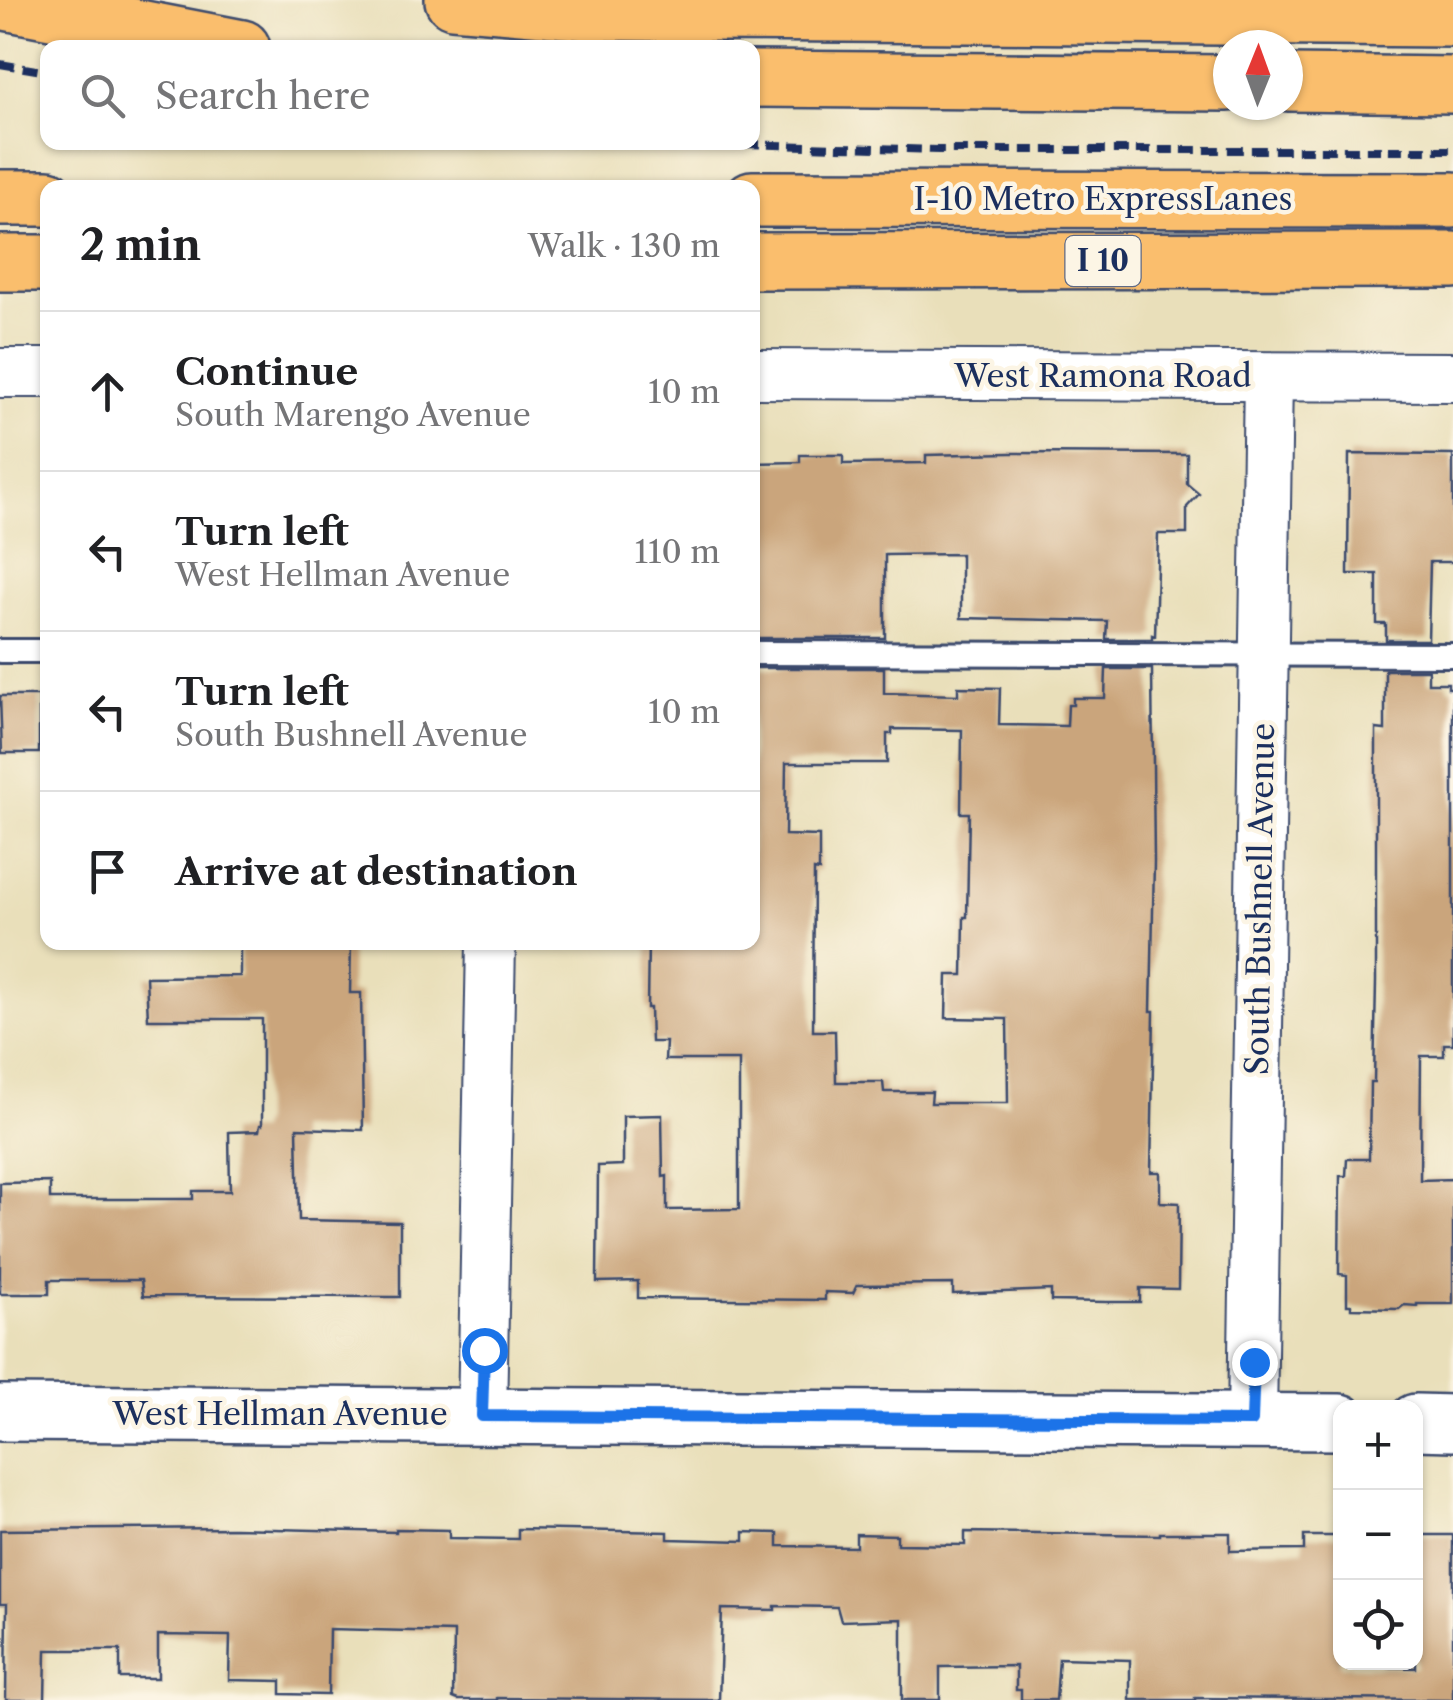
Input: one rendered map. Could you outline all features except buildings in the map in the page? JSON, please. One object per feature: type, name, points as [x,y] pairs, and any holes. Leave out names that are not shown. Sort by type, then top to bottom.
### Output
[{"type":"highway","points":[[453,0],[589,12],[1453,19]]},
{"type":"highway","points":[[0,1],[201,40]]},
{"type":"highway","points":[[760,79],[1213,83]]},
{"type":"highway","points":[[1303,84],[1453,85]]},
{"type":"highway","points":[[0,198],[40,198]]},
{"type":"highway","name":"I-10 Metro ExpressLanes","points":[[760,199],[1453,200]]},
{"type":"highway","name":"I 10","points":[[760,261],[1453,260]]},
{"type":"highway","points":[[0,263],[40,263]]},
{"type":"street","points":[[0,373],[40,373]]},
{"type":"street","name":"West Ramona Road","points":[[760,374],[1453,377]]},
{"type":"street","name":"South Bushnell Avenue","points":[[1252,1421],[1268,376]]},
{"type":"street","points":[[482,1416],[491,950]]},
{"type":"street","name":"West Hellman Avenue","points":[[0,1412],[1333,1422]]},
{"type":"street","points":[[1423,1422],[1453,1423]]},
{"type":"lane","points":[[0,651],[40,651]]},
{"type":"lane","points":[[760,653],[1453,655]]},
{"type":"railway","points":[[0,64],[40,71]]},
{"type":"railway","points":[[760,145],[938,150],[1453,150]]},
{"type":"route","points":[[484,1350],[482,1416],[1252,1421],[1254,1362]]}]
